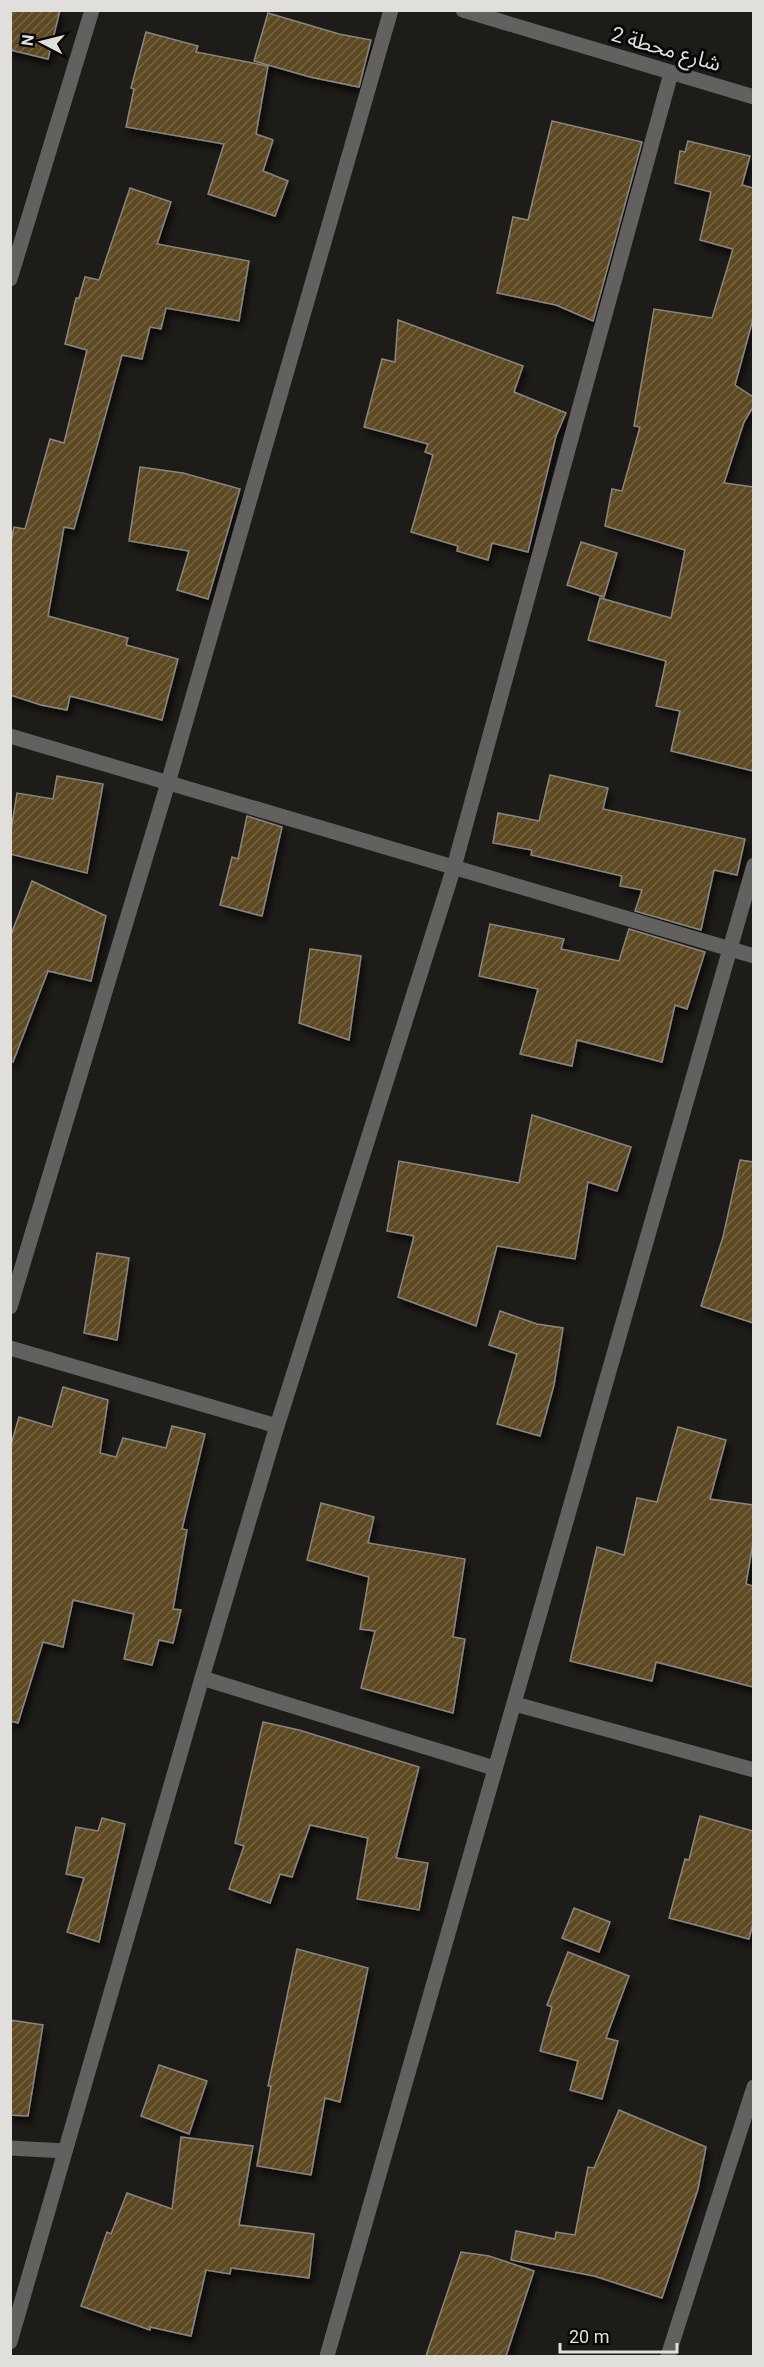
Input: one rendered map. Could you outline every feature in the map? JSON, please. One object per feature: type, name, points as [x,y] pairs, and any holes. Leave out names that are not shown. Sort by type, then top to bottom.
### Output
[{"type":"street","points":[[10,279],[92,10]]},
{"type":"street","points":[[10,1307],[168,783],[391,10]]},
{"type":"street","name":"شارع محطة 2","points":[[463,10],[753,97]]},
{"type":"street","points":[[10,2342],[201,1678],[277,1426],[454,867],[671,74]]},
{"type":"street","points":[[10,736],[753,956]]},
{"type":"street","points":[[327,2356],[753,865]]},
{"type":"street","points":[[10,1348],[277,1426]]},
{"type":"street","points":[[201,1678],[494,1768]]},
{"type":"street","points":[[515,1704],[753,1770]]},
{"type":"street","points":[[668,2356],[753,2087]]},
{"type":"street","points":[[10,2148],[65,2151]]},
{"type":"building","points":[[10,10],[60,10],[48,59],[10,50]]},
{"type":"building","points":[[268,13],[339,34],[371,40],[359,87],[310,77],[254,61]]},
{"type":"building","points":[[146,32],[198,46],[196,52],[268,66],[256,134],[273,140],[263,171],[288,181],[275,216],[208,194],[224,144],[126,127],[134,89],[131,88]]},
{"type":"building","points":[[552,121],[642,142],[593,321],[556,305],[497,293],[513,217],[528,220]]},
{"type":"building","points":[[688,141],[750,156],[742,185],[753,188],[753,319],[735,385],[753,397],[753,407],[744,422],[724,483],[753,487],[753,771],[671,751],[680,711],[656,706],[666,661],[588,640],[600,598],[671,618],[685,550],[605,526],[612,489],[622,491],[640,427],[634,426],[654,309],[712,318],[733,249],[700,240],[711,192],[675,183],[680,151],[685,152]]},
{"type":"building","points":[[130,188],[171,202],[157,244],[249,261],[239,321],[166,308],[161,329],[150,327],[142,359],[122,355],[74,529],[64,527],[48,616],[128,638],[126,645],[178,659],[162,720],[70,696],[67,710],[10,695],[10,547],[14,527],[25,529],[50,439],[64,443],[87,350],[65,344],[76,298],[79,298],[85,277],[99,280]]},
{"type":"building","points":[[398,320],[523,366],[514,392],[566,413],[556,436],[528,552],[492,543],[488,560],[457,551],[458,546],[411,532],[433,455],[425,452],[428,444],[364,427],[382,359],[395,362]]},
{"type":"building","points":[[140,467],[183,473],[240,489],[208,599],[177,590],[189,551],[129,541]]},
{"type":"building","points":[[581,542],[617,553],[604,597],[567,585]]},
{"type":"building","points":[[550,775],[608,788],[603,809],[745,839],[737,875],[714,870],[701,930],[635,911],[642,890],[620,886],[622,876],[531,855],[532,850],[493,843],[498,813],[539,821]]},
{"type":"building","points":[[57,776],[103,784],[87,873],[10,854],[10,836],[17,793],[53,799]]},
{"type":"building","points":[[247,816],[282,827],[262,916],[220,905],[232,857],[238,859]]},
{"type":"building","points":[[32,881],[106,916],[91,981],[48,971],[13,1062],[10,1061],[10,937]]},
{"type":"building","points":[[490,924],[564,939],[561,949],[619,961],[629,929],[705,952],[687,1009],[675,1005],[662,1062],[577,1040],[572,1066],[520,1054],[538,989],[479,976]]},
{"type":"building","points":[[310,949],[361,956],[349,1040],[299,1023]]},
{"type":"building","points":[[532,1115],[631,1147],[617,1191],[588,1182],[575,1259],[497,1246],[476,1326],[398,1297],[414,1236],[387,1231],[399,1161],[519,1183]]},
{"type":"building","points":[[740,1160],[753,1162],[753,1323],[701,1306],[723,1237]]},
{"type":"building","points":[[97,1253],[129,1258],[117,1340],[84,1333]]},
{"type":"building","points":[[500,1311],[537,1324],[563,1328],[554,1385],[540,1436],[497,1424],[517,1354],[489,1345]]},
{"type":"building","points":[[63,1387],[108,1400],[100,1453],[116,1457],[123,1438],[166,1448],[172,1426],[205,1434],[182,1529],[187,1530],[173,1609],[181,1610],[173,1643],[159,1640],[152,1665],[124,1659],[134,1614],[73,1600],[63,1647],[43,1642],[18,1723],[10,1721],[10,1448],[19,1417],[52,1427]]},
{"type":"building","points":[[678,1427],[726,1440],[710,1499],[753,1505],[753,1543],[746,1584],[753,1586],[753,1687],[656,1662],[652,1681],[570,1661],[597,1547],[624,1555],[637,1498],[657,1502]]},
{"type":"building","points":[[321,1503],[374,1517],[368,1543],[465,1559],[453,1637],[465,1639],[453,1713],[361,1688],[375,1631],[360,1629],[369,1577],[307,1560]]},
{"type":"building","points":[[263,1722],[299,1730],[419,1767],[396,1858],[428,1863],[419,1910],[357,1899],[368,1838],[310,1825],[292,1877],[280,1874],[270,1903],[229,1889],[244,1846],[235,1843]]},
{"type":"building","points":[[700,1816],[753,1831],[753,1923],[749,1939],[669,1918],[685,1859],[689,1860]]},
{"type":"building","points":[[102,1818],[125,1824],[99,1942],[67,1932],[84,1878],[66,1874],[76,1827],[98,1831]]},
{"type":"building","points":[[574,1908],[610,1922],[599,1952],[562,1938]]},
{"type":"building","points":[[297,1949],[368,1968],[340,2102],[325,2098],[311,2175],[257,2166],[271,2086],[268,2086]]},
{"type":"building","points":[[568,1952],[629,1976],[606,2038],[618,2041],[602,2099],[570,2090],[578,2061],[540,2051],[552,2007],[547,2005]]},
{"type":"building","points":[[10,2020],[43,2025],[28,2116],[10,2115]]},
{"type":"building","points":[[159,2065],[207,2081],[189,2134],[141,2116]]},
{"type":"building","points":[[619,2110],[706,2147],[698,2189],[662,2298],[594,2276],[511,2260],[516,2231],[555,2239],[556,2232],[575,2235],[588,2167],[594,2168]]},
{"type":"building","points":[[181,2137],[253,2146],[239,2225],[314,2234],[309,2278],[231,2268],[230,2274],[206,2270],[191,2336],[150,2327],[150,2330],[81,2306],[107,2232],[111,2234],[127,2193],[172,2209]]},
{"type":"building","points":[[461,2252],[489,2256],[534,2271],[506,2356],[426,2356]]}]
